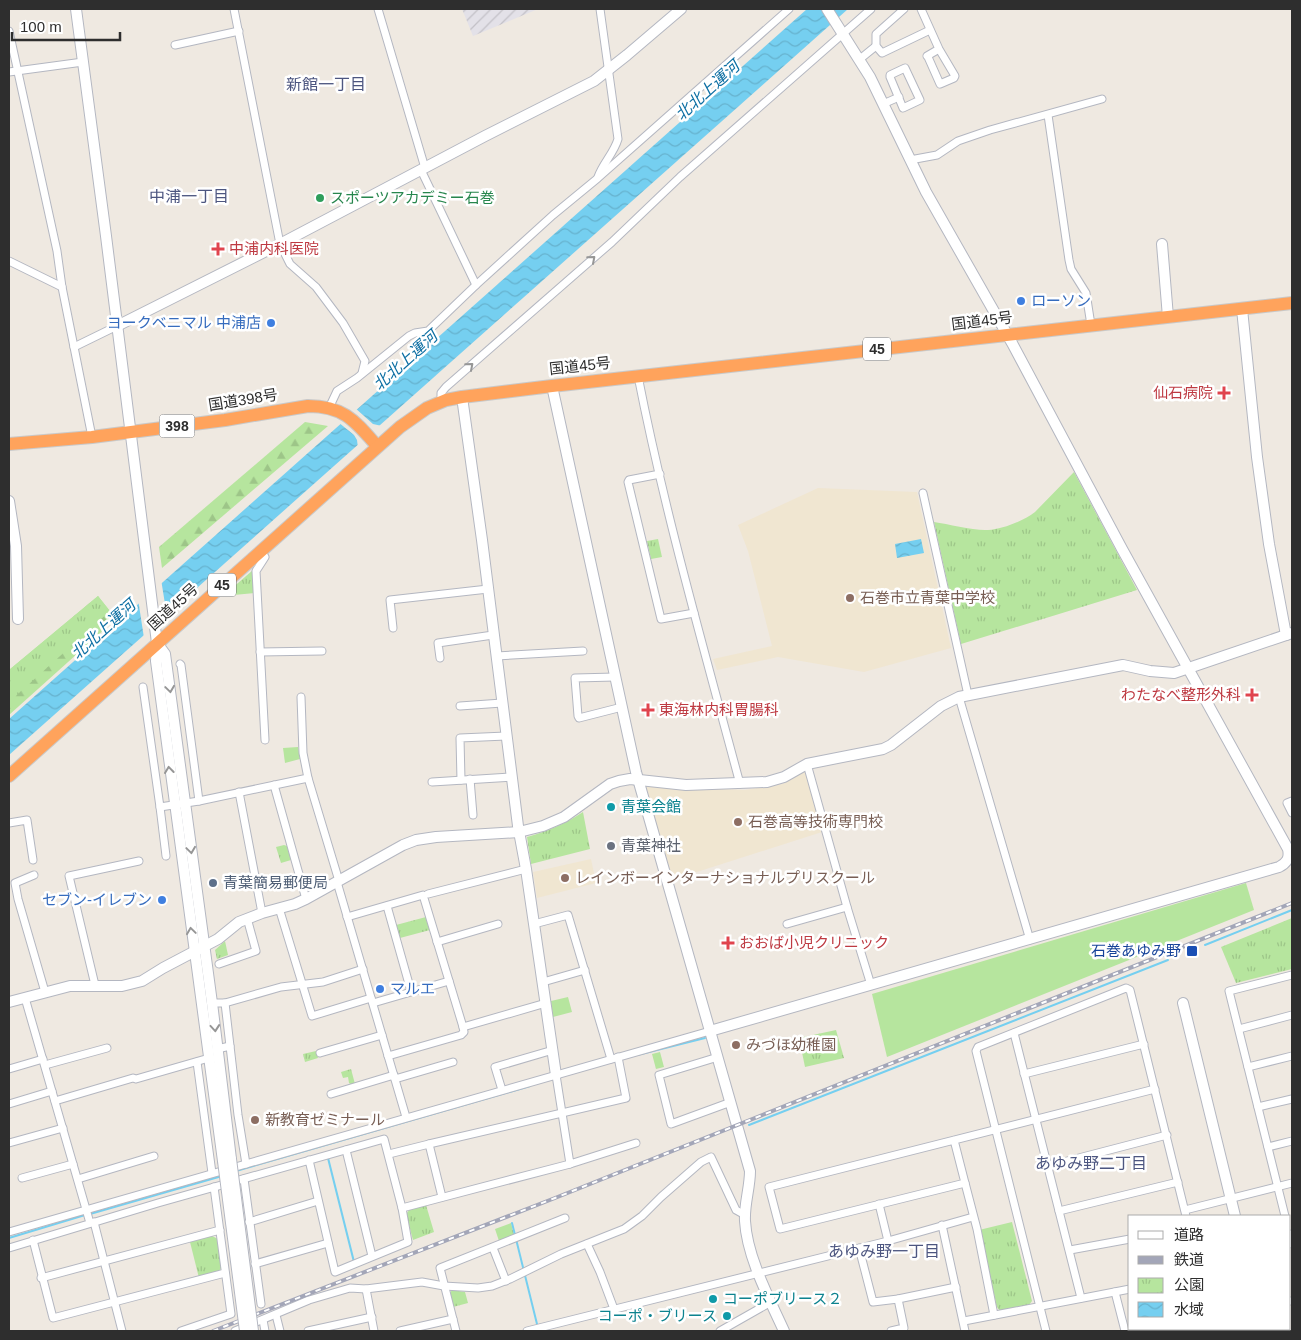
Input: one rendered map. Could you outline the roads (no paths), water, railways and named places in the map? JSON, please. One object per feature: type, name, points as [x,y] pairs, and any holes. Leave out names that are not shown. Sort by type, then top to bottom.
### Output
[{"type":"highway","name":"国道45号","points":[[9,776],[128,670],[157,638],[260,551],[374,443],[414,416],[441,402],[462,397],[552,386],[1292,303]]},
{"type":"highway","name":"国道398号","points":[[9,444],[92,437],[245,417],[308,406],[344,412],[374,443]]},
{"type":"street","points":[[76,9],[157,638],[156,661],[174,805],[208,1058],[253,1331]]},
{"type":"street","points":[[234,9],[280,244],[290,264],[316,287],[347,329],[365,361],[362,373]]},
{"type":"street","points":[[378,9],[423,169],[476,285]]},
{"type":"street","points":[[598,178],[618,139],[600,9]]},
{"type":"street","points":[[74,348],[280,244],[586,85],[609,70],[681,9]]},
{"type":"street","points":[[329,408],[337,391],[409,336],[428,331],[554,214],[598,178],[789,9]]},
{"type":"street","points":[[9,1248],[212,1173],[502,1090],[557,1079],[710,1031],[1030,940],[1285,864],[1288,859],[1288,848],[950,235],[860,59],[827,9]]},
{"type":"street","points":[[441,402],[442,393],[446,387],[612,242],[680,177],[841,30],[871,9]]},
{"type":"street","points":[[904,9],[876,34],[876,46],[882,53],[930,30]]},
{"type":"street","points":[[921,9],[939,49],[955,76],[940,84],[928,58],[928,56],[939,49]]},
{"type":"street","points":[[175,45],[238,31]]},
{"type":"street","points":[[9,32],[57,251],[62,287],[92,437]]},
{"type":"street","points":[[860,59],[876,46]]},
{"type":"street","points":[[9,72],[83,62]]},
{"type":"street","points":[[905,68],[920,100],[903,108],[898,97],[890,75],[905,68]]},
{"type":"street","points":[[883,104],[898,97]]},
{"type":"street","points":[[910,160],[937,155],[958,141],[990,130],[1102,99]]},
{"type":"street","points":[[1048,115],[1069,260],[1071,269],[1086,293],[1092,325]]},
{"type":"street","points":[[1162,244],[1168,317]]},
{"type":"street","points":[[9,261],[62,287]]},
{"type":"street","points":[[9,1002],[70,986],[122,986],[142,981],[218,939],[239,922],[306,899],[403,845],[416,840],[448,836],[519,832],[552,823],[564,818],[610,784],[630,779],[686,785],[766,782],[784,777],[807,764],[890,746],[940,706],[963,696],[1123,665],[1164,673],[1174,673],[1289,634],[1269,544],[1257,457],[1242,309]]},
{"type":"street","points":[[638,376],[694,613],[740,784]]},
{"type":"street","points":[[552,386],[638,780],[750,1171],[745,1215],[747,1235],[759,1272],[784,1331]]},
{"type":"street","points":[[462,397],[519,832],[570,1164]]},
{"type":"street","points":[[660,474],[629,480],[628,482],[659,610],[663,619],[694,613]]},
{"type":"street","points":[[922,494],[963,696],[1030,940]]},
{"type":"street","points":[[9,501],[16,546],[18,619]]},
{"type":"street","points":[[260,551],[265,558],[256,571],[266,740]]},
{"type":"street","points":[[393,628],[390,600],[488,589]]},
{"type":"street","points":[[440,658],[438,644],[493,635]]},
{"type":"street","points":[[157,638],[165,654],[205,946],[244,1331]]},
{"type":"street","points":[[260,652],[322,650]]},
{"type":"street","points":[[496,656],[583,652]]},
{"type":"street","points":[[180,664],[199,801]]},
{"type":"street","points":[[615,677],[575,678],[578,716],[580,718],[622,707]]},
{"type":"street","points":[[143,687],[166,856]]},
{"type":"street","points":[[301,697],[303,753],[308,778],[406,1117]]},
{"type":"street","points":[[460,706],[502,703]]},
{"type":"street","points":[[461,780],[460,738],[506,736]]},
{"type":"street","points":[[807,764],[871,985]]},
{"type":"street","points":[[432,782],[512,776]]},
{"type":"street","points":[[160,807],[185,804],[308,778]]},
{"type":"street","points":[[470,779],[473,814]]},
{"type":"street","points":[[274,785],[306,899]]},
{"type":"street","points":[[239,792],[262,913]]},
{"type":"street","points":[[1292,801],[1287,803],[1292,813]]},
{"type":"street","points":[[9,823],[27,820],[33,860]]},
{"type":"street","points":[[95,985],[69,876],[138,861]]},
{"type":"street","points":[[428,894],[526,869]]},
{"type":"street","points":[[34,875],[15,883],[45,992]]},
{"type":"street","points":[[347,917],[423,895],[438,942],[464,1032],[461,1035],[388,1056]]},
{"type":"street","points":[[9,901],[18,899]]},
{"type":"street","points":[[387,906],[411,991]]},
{"type":"street","points":[[787,924],[847,907]]},
{"type":"street","points":[[279,908],[312,1016],[449,981]]},
{"type":"street","points":[[388,1154],[626,1098],[617,1060],[585,970],[568,915],[534,924]]},
{"type":"street","points":[[218,964],[256,951],[247,918]]},
{"type":"street","points":[[438,942],[498,924]]},
{"type":"street","points":[[212,1003],[225,1003],[281,987],[323,982],[363,968]]},
{"type":"street","points":[[542,982],[585,970]]},
{"type":"street","points":[[1285,1215],[1229,991],[1292,975]]},
{"type":"street","points":[[1046,1331],[976,1051],[978,1047],[1126,988],[1130,990],[1186,1213],[1231,1198],[1292,1183]]},
{"type":"street","points":[[24,998],[89,1218],[105,1262],[122,1331]]},
{"type":"street","points":[[225,1003],[238,1115],[246,1164]]},
{"type":"street","points":[[463,1027],[546,1003]]},
{"type":"street","points":[[1183,1003],[1236,1215]]},
{"type":"street","points":[[1239,1029],[1292,1015]]},
{"type":"street","points":[[1014,1032],[1081,1298]]},
{"type":"street","points":[[320,1053],[382,1035]]},
{"type":"street","points":[[1024,1074],[1144,1044]]},
{"type":"street","points":[[216,1049],[230,1046]]},
{"type":"street","points":[[9,1069],[107,1048]]},
{"type":"street","points":[[502,1090],[495,1067],[553,1050]]},
{"type":"street","points":[[1248,1067],[1292,1056]]},
{"type":"street","points":[[718,1057],[659,1075],[671,1124],[731,1102]]},
{"type":"street","points":[[55,1101],[208,1058]]},
{"type":"street","points":[[197,1062],[212,1173]]},
{"type":"street","points":[[331,1094],[453,1062]]},
{"type":"street","points":[[965,1182],[780,1229],[769,1186],[1155,1089]]},
{"type":"street","points":[[9,1104],[52,1091]]},
{"type":"street","points":[[1258,1107],[1292,1098]]},
{"type":"street","points":[[9,1143],[63,1128]]},
{"type":"street","points":[[362,1131],[365,1142]]},
{"type":"street","points":[[1048,1166],[1167,1135]]},
{"type":"street","points":[[9,1232],[89,1218],[214,1187],[384,1138],[402,1208],[408,1242],[335,1272],[309,1160]]},
{"type":"street","points":[[954,1140],[974,1217],[994,1315]]},
{"type":"street","points":[[1268,1147],[1292,1141]]},
{"type":"street","points":[[402,1208],[570,1164],[636,1143]]},
{"type":"street","points":[[430,1144],[442,1197]]},
{"type":"street","points":[[346,1150],[372,1256]]},
{"type":"street","points":[[78,1179],[154,1156]]},
{"type":"street","points":[[235,1331],[309,1300],[350,1288],[366,1290],[422,1282],[444,1286],[478,1288],[492,1286],[520,1276],[561,1254],[630,1225],[700,1162],[711,1156],[736,1210],[745,1215]]},
{"type":"street","points":[[22,1178],[73,1164]]},
{"type":"street","points":[[244,1179],[261,1304]]},
{"type":"street","points":[[1059,1211],[1178,1182]]},
{"type":"street","points":[[181,1331],[231,1314],[214,1187]]},
{"type":"street","points":[[249,1222],[318,1201]]},
{"type":"street","points":[[879,1204],[888,1241]]},
{"type":"street","points":[[527,1331],[888,1241],[974,1217]]},
{"type":"street","points":[[456,1331],[440,1268],[565,1218]]},
{"type":"street","points":[[942,1225],[965,1331]]},
{"type":"street","points":[[42,1278],[220,1230]]},
{"type":"street","points":[[33,1240],[53,1318],[224,1273]]},
{"type":"street","points":[[1070,1250],[1128,1240]]},
{"type":"street","points":[[255,1264],[328,1243]]},
{"type":"street","points":[[587,1244],[614,1309]]},
{"type":"street","points":[[493,1248],[506,1280]]},
{"type":"street","points":[[859,1248],[873,1302],[956,1287]]},
{"type":"street","points":[[964,1321],[1128,1289]]},
{"type":"street","points":[[366,1290],[374,1331]]},
{"type":"street","points":[[1115,1292],[1125,1331]]},
{"type":"street","points":[[890,1331],[904,1328],[898,1299]]},
{"type":"street","points":[[720,1331],[771,1302]]},
{"type":"street","points":[[276,1315],[280,1331]]},
{"type":"street","points":[[308,1331],[372,1316]]},
{"type":"street","points":[[400,1331],[453,1319]]},
{"type":"street","points":[[263,1320],[265,1331]]},
{"type":"street","points":[[561,1323],[565,1331]]},
{"type":"water","points":[[807,9],[848,9],[9,755],[9,719]]},
{"type":"water","points":[[921,539],[924,553],[897,558],[895,544]]},
{"type":"waterway","points":[[1205,945],[1292,910]]},
{"type":"waterway","points":[[749,1125],[1168,960]]},
{"type":"waterway","points":[[637,1055],[705,1038]]},
{"type":"waterway","points":[[236,1171],[530,1086]]},
{"type":"waterway","points":[[328,1158],[354,1262]]},
{"type":"waterway","points":[[90,1214],[222,1176]]},
{"type":"waterway","points":[[9,1238],[85,1215]]},
{"type":"waterway","points":[[512,1223],[515,1235]]},
{"type":"waterway","points":[[516,1239],[537,1324]]},
{"type":"railway","points":[[213,1331],[555,1198],[1292,903]]},
{"type":"place","name":"スポーツアカデミー石巻","points":[[320,198]]},
{"type":"place","name":"中浦内科医院","points":[[218,249]]},
{"type":"place","name":"ローソン","points":[[1021,301]]},
{"type":"place","name":"ヨークベニマル 中浦店","points":[[271,323]]},
{"type":"place","name":"仙石病院","points":[[1224,393]]},
{"type":"place","name":"石巻市立青葉中学校","points":[[850,598]]},
{"type":"place","name":"わたなべ整形外科","points":[[1252,695]]},
{"type":"place","name":"東海林内科胃腸科","points":[[648,710]]},
{"type":"place","name":"青葉会館","points":[[611,807]]},
{"type":"place","name":"石巻高等技術専門校","points":[[738,822]]},
{"type":"place","name":"青葉神社","points":[[611,846]]},
{"type":"place","name":"レインボーインターナショナルプリスクール","points":[[565,878]]},
{"type":"place","name":"青葉簡易郵便局","points":[[213,883]]},
{"type":"place","name":"セブン-イレブン","points":[[162,900]]},
{"type":"place","name":"おおば小児クリニック","points":[[728,943]]},
{"type":"place","name":"石巻あゆみ野","points":[[1192,951]]},
{"type":"place","name":"マルエ","points":[[380,989]]},
{"type":"place","name":"みづほ幼稚園","points":[[736,1045]]},
{"type":"place","name":"新教育ゼミナール","points":[[255,1120]]},
{"type":"place","name":"コーポブリース２","points":[[713,1299]]},
{"type":"place","name":"コーポ・ブリース","points":[[727,1316]]},
{"type":"district","name":"新館一丁目","points":[[326,84]]},
{"type":"district","name":"中浦一丁目","points":[[189,196]]},
{"type":"district","name":"あゆみ野二丁目","points":[[1091,1163]]},
{"type":"district","name":"あゆみ野一丁目","points":[[884,1251]]},
{"type":"water label","name":"北北上運河","points":[[707,90]]},
{"type":"water label","name":"北北上運河","points":[[405,360]]},
{"type":"water label","name":"北北上運河","points":[[103,629]]}]
